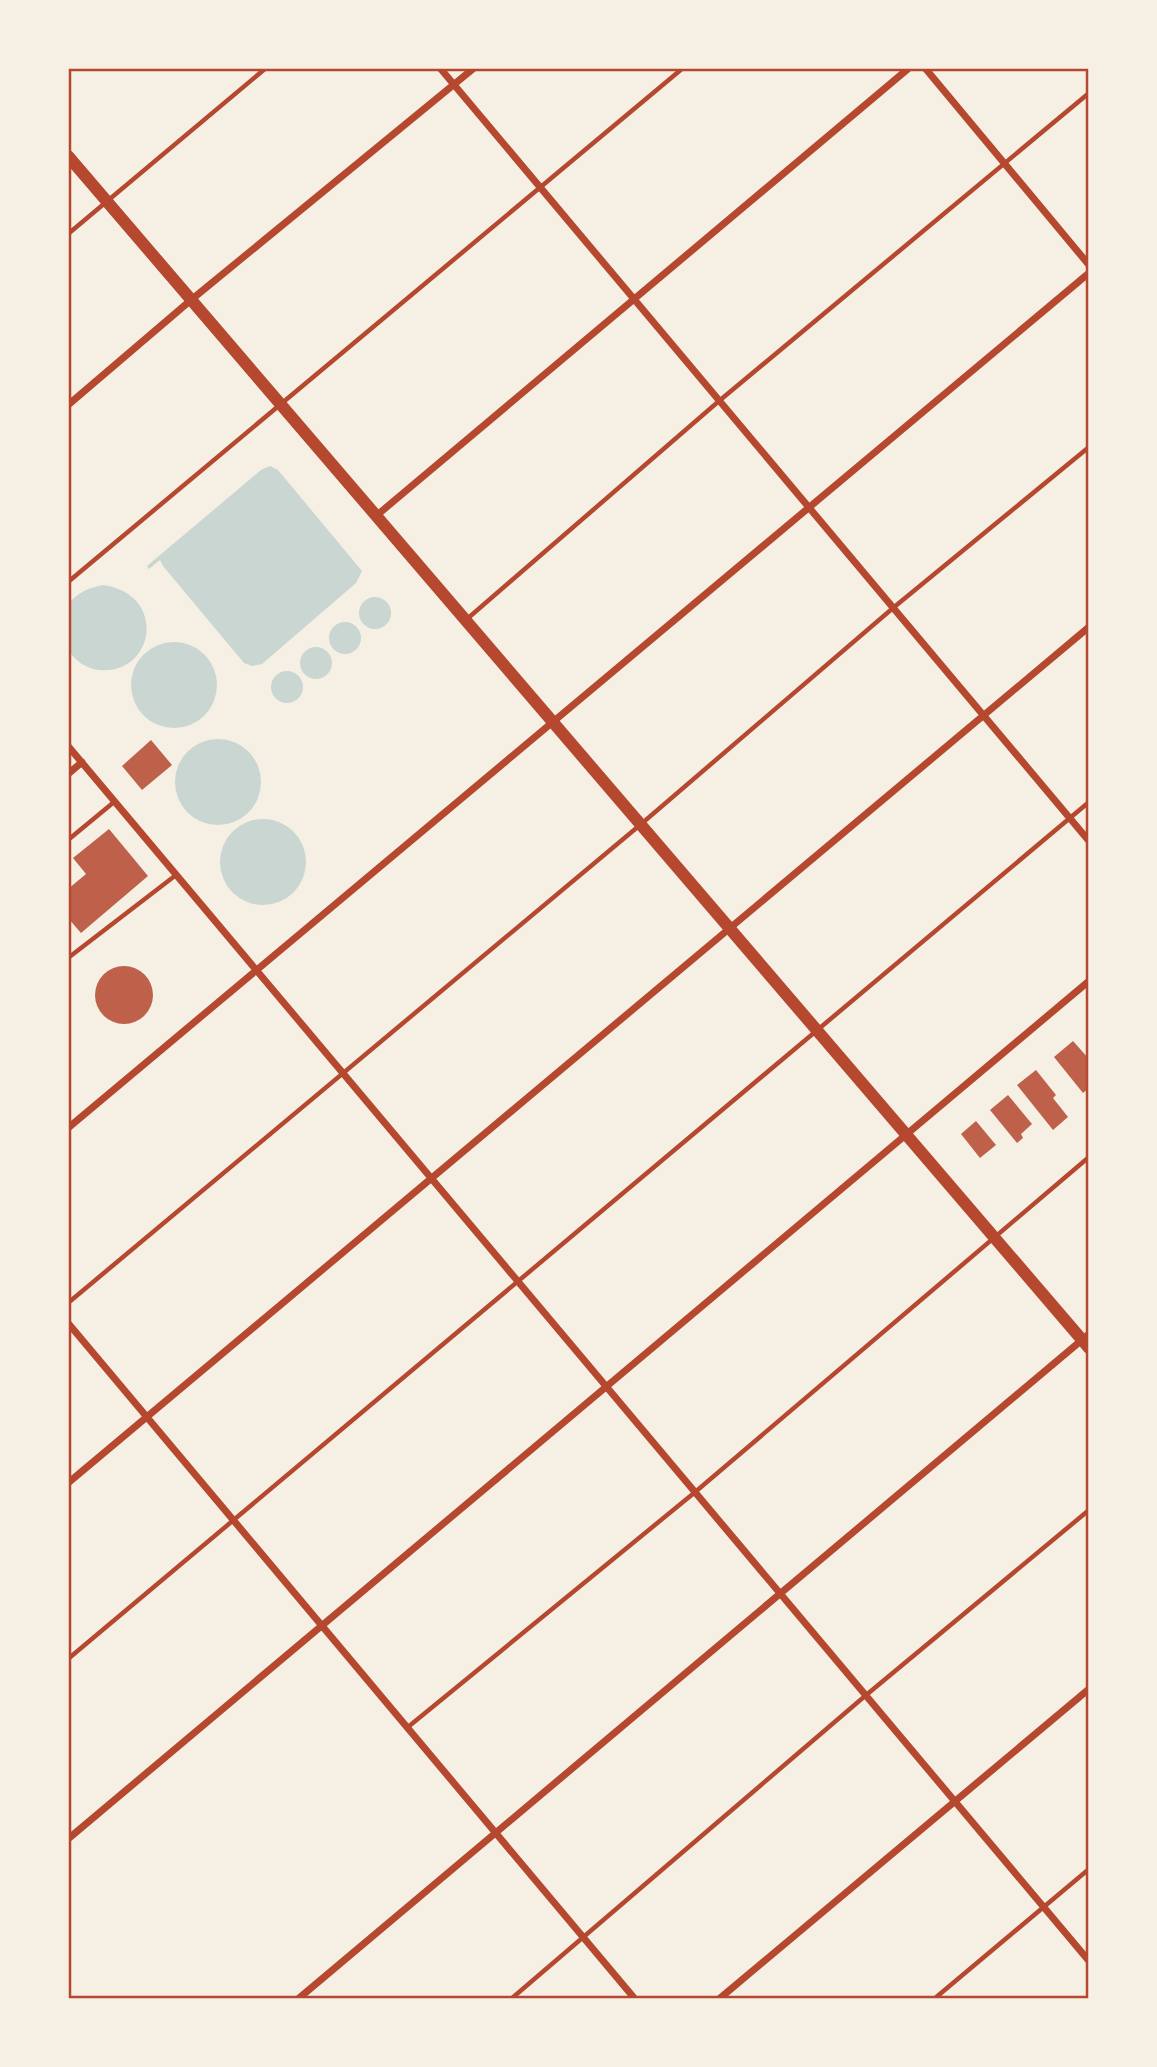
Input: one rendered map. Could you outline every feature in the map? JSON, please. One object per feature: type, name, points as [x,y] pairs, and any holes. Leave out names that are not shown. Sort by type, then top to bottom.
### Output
[{"type":"main road","points":[[68,156],[994,1238],[1086,1341]]},
{"type":"street","points":[[440,68],[1089,841]]},
{"type":"street","points":[[68,405],[191,300],[474,68]]},
{"type":"street","points":[[376,516],[909,68]]},
{"type":"street","points":[[925,68],[1089,265]]},
{"type":"street","points":[[68,1128],[1089,273]]},
{"type":"street","points":[[68,1483],[1089,627]]},
{"type":"street","points":[[68,746],[1089,1961]]},
{"type":"street","points":[[68,774],[82,762]]},
{"type":"street","points":[[68,1839],[1089,981]]},
{"type":"street","points":[[68,1323],[635,1999]]},
{"type":"street","points":[[298,1999],[1086,1341]]},
{"type":"street","points":[[719,1999],[1089,1689]]},
{"type":"lane","points":[[68,234],[267,68]]},
{"type":"lane","points":[[68,582],[683,68]]},
{"type":"lane","points":[[466,620],[719,401],[1089,93]]},
{"type":"lane","points":[[68,1303],[640,825],[893,608],[1089,447]]},
{"type":"lane","points":[[68,840],[114,802]]},
{"type":"lane","points":[[68,1659],[1089,802]]},
{"type":"lane","points":[[68,958],[177,874]]},
{"type":"lane","points":[[407,1727],[694,1493],[1089,1157]]},
{"type":"lane","points":[[511,1999],[865,1696],[1089,1510]]},
{"type":"lane","points":[[934,1999],[1089,1869]]},
{"type":"shaded area","points":[[270,466],[278,470],[362,571],[356,583],[262,664],[252,666],[244,663],[160,560],[149,569],[147,566],[261,470]]},
{"type":"shaded area","points":[[103,585],[124,591],[138,603],[145,617],[146,633],[142,648],[132,660],[118,668],[99,670],[81,663],[68,650],[69,603],[84,591]]},
{"type":"shaded area","points":[[375,597],[386,602],[391,613],[386,624],[375,629],[364,624],[359,613],[364,602]]},
{"type":"shaded area","points":[[345,622],[356,627],[361,638],[356,649],[345,654],[334,649],[329,638],[334,627]]},
{"type":"shaded area","points":[[174,642],[190,646],[204,655],[213,669],[217,685],[213,701],[204,715],[190,724],[174,728],[158,724],[144,715],[135,701],[131,685],[135,669],[144,655],[158,646]]},
{"type":"shaded area","points":[[316,647],[327,652],[332,663],[327,674],[316,679],[305,674],[300,663],[305,652]]},
{"type":"shaded area","points":[[287,671],[298,676],[303,687],[298,698],[287,703],[276,698],[271,687],[276,676]]},
{"type":"shaded area","points":[[218,739],[234,743],[248,752],[257,766],[261,782],[257,798],[248,812],[234,821],[218,825],[202,821],[188,812],[179,798],[175,782],[179,766],[188,752],[202,743]]},
{"type":"shaded area","points":[[263,819],[279,823],[293,832],[302,846],[306,862],[302,878],[293,892],[279,901],[263,905],[247,901],[233,892],[224,878],[220,862],[224,846],[233,832],[247,823]]},
{"type":"building","points":[[151,740],[172,765],[142,790],[122,766]]},
{"type":"building","points":[[109,829],[148,876],[81,933],[68,918],[68,889],[86,874],[73,858]]},
{"type":"building","points":[[118,966],[130,966],[145,974],[153,989],[153,1001],[145,1016],[130,1024],[118,1024],[103,1016],[95,1001],[95,989],[103,974]]},
{"type":"building","points":[[1073,1041],[1089,1059],[1089,1088],[1083,1093],[1054,1057]]},
{"type":"building","points":[[1036,1070],[1056,1095],[1053,1098],[1068,1117],[1053,1130],[1017,1085]]},
{"type":"building","points":[[1008,1095],[1032,1124],[1021,1134],[1023,1138],[1017,1143],[990,1110]]},
{"type":"building","points":[[976,1121],[996,1145],[980,1158],[961,1134]]}]
